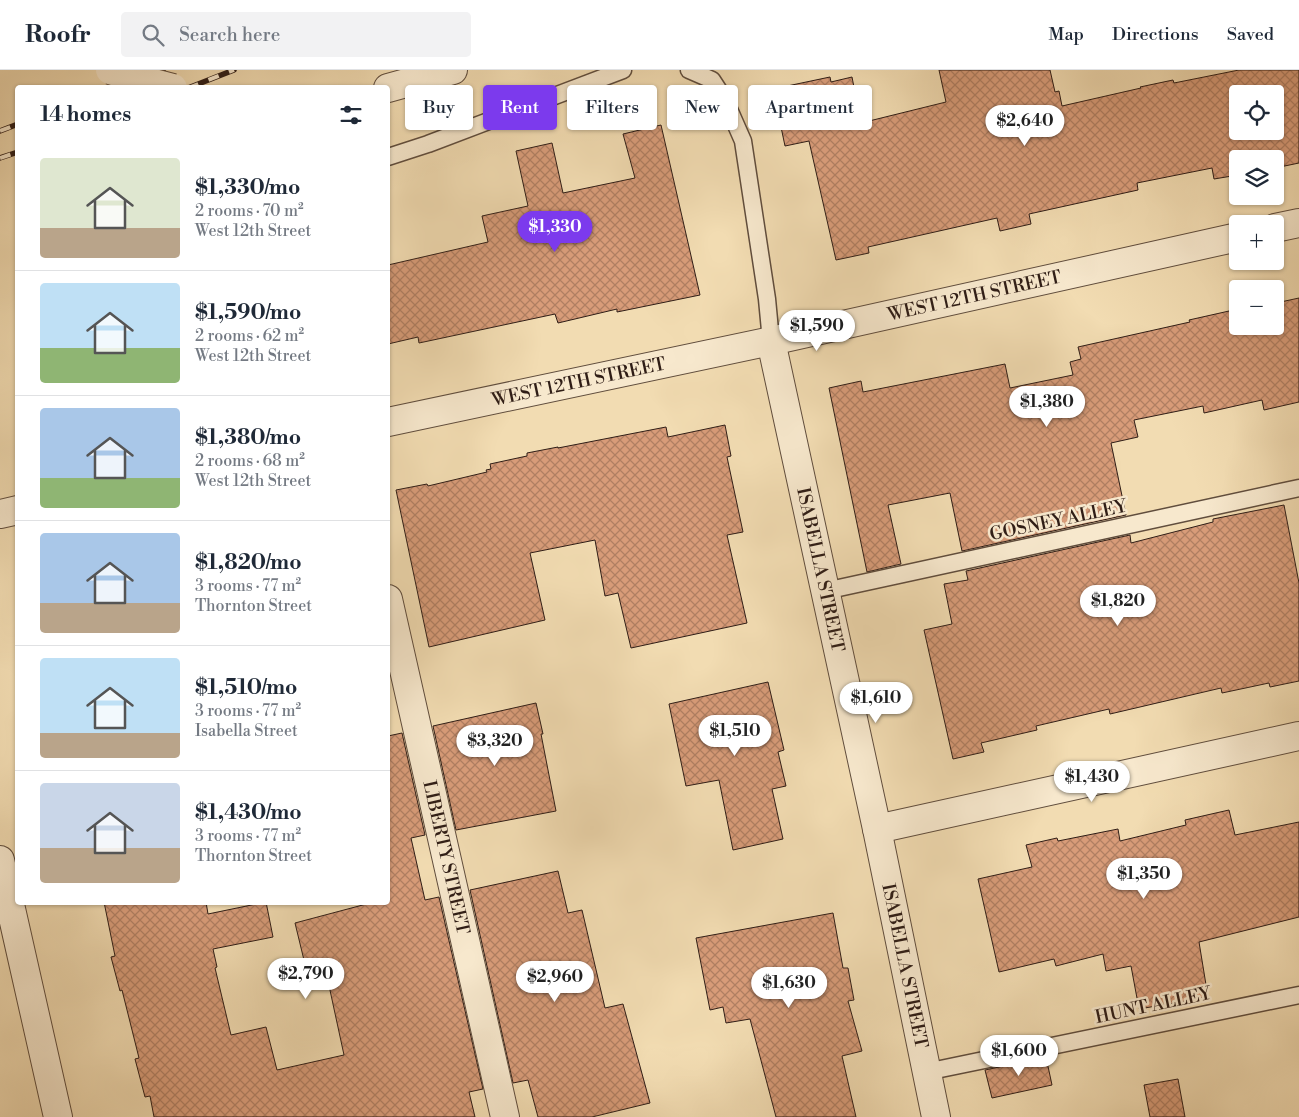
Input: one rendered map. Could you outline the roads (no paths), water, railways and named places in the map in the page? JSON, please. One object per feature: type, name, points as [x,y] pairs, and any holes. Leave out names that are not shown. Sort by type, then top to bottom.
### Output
[{"type":"street","points":[[110,70],[161,85]]},
{"type":"street","points":[[390,87],[453,70]]},
{"type":"street","points":[[1284,226],[1299,223]]},
{"type":"street","name":"WEST 12TH STREET","points":[[390,422],[771,341],[1229,238]]},
{"type":"street","name":"ISABELLA STREET","points":[[771,341],[877,829],[936,1117]]},
{"type":"street","points":[[0,514],[15,511]]},
{"type":"street","name":"LIBERTY STREET","points":[[390,608],[505,1117]]},
{"type":"street","points":[[877,829],[1299,736]]},
{"type":"street","points":[[0,860],[58,1117]]},
{"type":"lane","points":[[390,156],[428,144],[623,70]]},
{"type":"lane","name":"ISABELLA STREET","points":[[689,70],[712,80],[725,100],[743,141],[767,299],[771,341]]},
{"type":"lane","name":"GOSNEY ALLEY","points":[[825,591],[1299,488]]},
{"type":"lane","name":"HUNT ALLEY","points":[[926,1072],[1299,995]]},
{"type":"railway","points":[[124,85],[163,70]]},
{"type":"railway","points":[[196,85],[234,70]]},
{"type":"railway","points":[[0,131],[15,125]]},
{"type":"railway","points":[[0,158],[15,153]]}]
